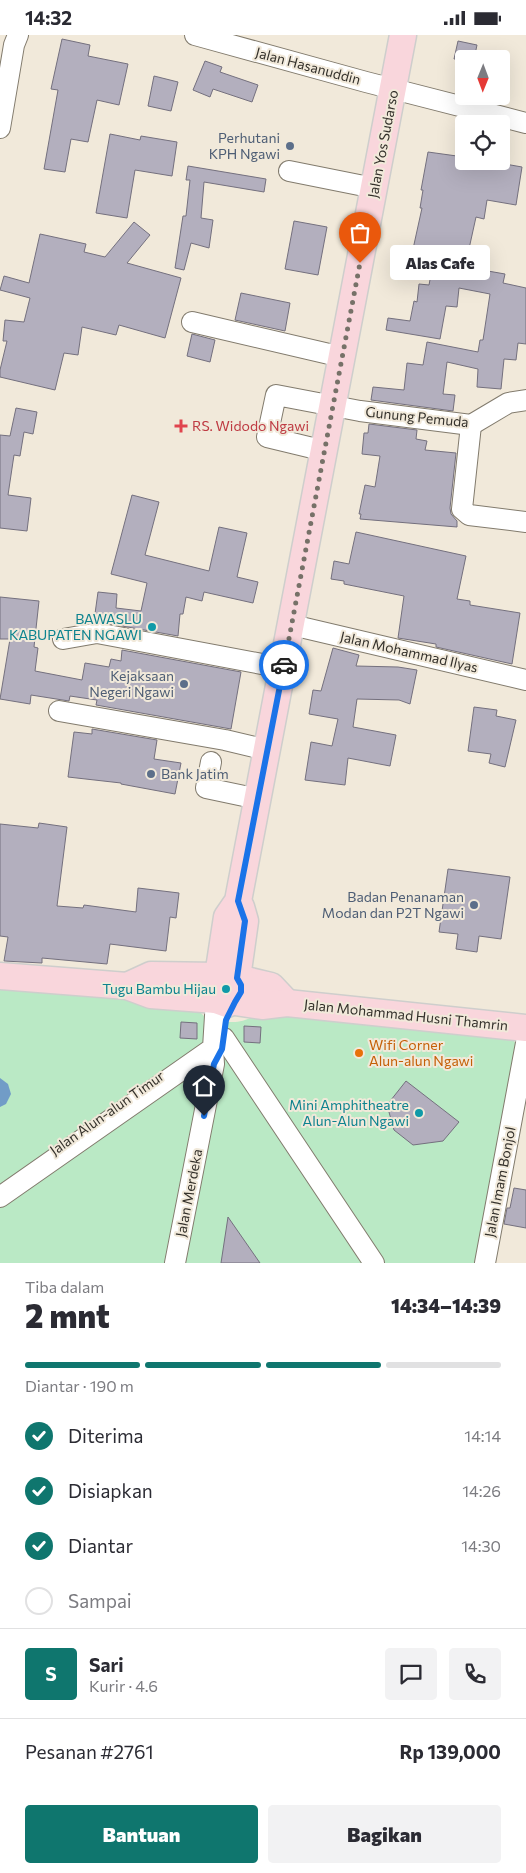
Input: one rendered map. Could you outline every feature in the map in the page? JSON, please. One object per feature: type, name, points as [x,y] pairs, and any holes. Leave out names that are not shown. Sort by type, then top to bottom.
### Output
[{"type":"main road","name":"Jalan Yos Sudarso","points":[[226,989],[245,921],[238,901],[403,35]]},
{"type":"main road","name":"Jalan Mohammad Husni Thamrin","points":[[0,977],[127,985],[150,995],[270,986],[287,1003],[526,1028]]},
{"type":"street","name":"Jalan Hasanuddin","points":[[199,36],[526,123]]},
{"type":"street","points":[[0,128],[11,41]]},
{"type":"street","points":[[289,171],[374,188]]},
{"type":"street","points":[[192,322],[342,357]]},
{"type":"street","name":"Gunung Pemuda","points":[[325,451],[267,437],[276,395],[360,411],[471,425],[508,403],[526,400]]},
{"type":"street","points":[[471,425],[462,509],[469,515],[526,522]]},
{"type":"street","name":"Jalan Mohammad Ilyas","points":[[292,625],[526,680]]},
{"type":"street","points":[[63,639],[98,633],[283,668]]},
{"type":"street","points":[[59,711],[268,749]]},
{"type":"street","points":[[211,762],[206,788],[258,799]]},
{"type":"street","name":"Jalan Merdeka","points":[[175,1263],[217,1047],[226,989]]},
{"type":"street","name":"Jalan Imam Bonjol","points":[[485,1263],[518,1135],[526,1043]]},
{"type":"street","points":[[0,1197],[217,1047]]},
{"type":"street","points":[[217,1047],[365,1263]]},
{"type":"street","points":[[217,1047],[374,1263]]},
{"type":"street","name":"Jalan Alun-alun Timur","points":[[0,1188],[217,1047]]},
{"type":"green space","points":[[0,985],[185,1004],[200,1012],[207,1019],[224,1021],[242,1021],[263,1012],[509,1034],[516,1044],[481,1263],[0,1263]]},
{"type":"water","points":[[0,1078],[8,1084],[11,1094],[6,1104],[0,1107]]},
{"type":"building","points":[[62,39],[90,45],[88,56],[128,64],[119,105],[97,100],[88,142],[71,139],[65,172],[44,169],[58,90],[51,89]]},
{"type":"building","points":[[458,41],[477,45],[476,50],[456,50]]},
{"type":"building","points":[[205,61],[222,67],[220,72],[258,85],[252,102],[213,89],[210,97],[193,90]]},
{"type":"building","points":[[154,76],[178,82],[171,111],[148,106]]},
{"type":"building","points":[[110,134],[140,140],[141,136],[177,142],[172,176],[135,170],[127,218],[96,213]]},
{"type":"building","points":[[428,152],[455,156],[455,170],[510,170],[510,165],[522,167],[516,205],[487,200],[484,219],[476,217],[465,267],[505,274],[503,283],[526,288],[526,344],[518,343],[516,360],[504,359],[501,389],[477,387],[478,369],[447,362],[443,394],[455,395],[453,411],[371,400],[373,387],[404,390],[407,363],[423,365],[427,342],[478,352],[480,340],[483,340],[490,294],[459,288],[457,307],[446,306],[440,339],[386,330],[388,318],[410,321],[414,301],[417,302],[419,284],[429,285],[435,253],[413,249],[422,208],[420,208],[423,190],[421,190]]},
{"type":"building","points":[[188,166],[266,179],[264,192],[204,182],[201,218],[213,220],[209,248],[191,243],[184,270],[175,268],[183,216],[186,216],[190,180],[186,180]]},
{"type":"building","points":[[294,221],[327,227],[318,275],[285,269]]},
{"type":"building","points":[[134,222],[150,235],[127,263],[181,278],[165,338],[119,325],[116,335],[82,327],[78,355],[64,353],[55,390],[0,377],[7,341],[3,341],[5,320],[24,322],[30,298],[0,290],[4,276],[29,283],[40,234],[86,244],[84,252],[105,257]]},
{"type":"building","points":[[241,293],[290,303],[285,331],[235,320]]},
{"type":"building","points":[[192,334],[215,340],[210,362],[187,356]]},
{"type":"building","points":[[16,408],[37,412],[33,434],[24,432],[20,456],[14,455],[8,495],[31,498],[27,531],[0,528],[0,435],[10,436]]},
{"type":"building","points":[[369,424],[417,430],[416,439],[427,441],[425,450],[456,453],[450,508],[451,514],[457,521],[457,527],[360,519],[361,514],[359,514],[365,485],[375,487],[380,456],[362,454],[364,433],[368,433]]},
{"type":"building","points":[[132,495],[159,502],[145,555],[209,571],[219,527],[247,533],[237,577],[258,582],[253,603],[204,592],[202,601],[186,597],[183,614],[180,614],[178,636],[94,621],[98,592],[117,594],[116,608],[141,611],[147,583],[111,574]]},
{"type":"building","points":[[356,532],[466,556],[457,599],[470,601],[470,605],[520,613],[512,664],[436,647],[436,644],[398,638],[404,596],[344,584],[344,581],[331,579],[334,561],[349,564]]},
{"type":"building","points":[[0,597],[39,601],[34,647],[38,648],[35,671],[82,680],[85,663],[109,667],[111,659],[121,661],[122,650],[241,672],[231,729],[96,705],[97,700],[70,696],[69,701],[31,695],[30,704],[0,699],[10,639],[0,639]]},
{"type":"building","points":[[333,648],[359,655],[356,666],[398,667],[417,670],[410,704],[399,700],[357,699],[353,727],[396,735],[390,766],[348,758],[345,785],[305,780],[311,742],[332,746],[338,719],[309,714],[313,690],[321,691]]},
{"type":"building","points":[[474,707],[497,710],[496,716],[516,720],[505,767],[489,763],[491,754],[468,751]]},
{"type":"building","points":[[92,729],[157,740],[154,759],[181,763],[175,794],[121,783],[68,777],[74,732],[92,734]]},
{"type":"building","points":[[39,823],[67,827],[57,906],[83,908],[84,905],[136,912],[138,888],[179,893],[176,918],[170,917],[166,951],[110,944],[107,964],[42,958],[42,963],[4,961],[8,937],[0,936],[0,824],[38,828]]},
{"type":"building","name":"Badan Penanaman Modan dan P2T Ngawi","points":[[448,869],[510,877],[501,939],[479,936],[477,952],[456,949],[458,934],[439,932]]},
{"type":"building","points":[[181,1022],[197,1023],[197,1039],[180,1038]]},
{"type":"building","points":[[244,1026],[261,1027],[260,1043],[244,1042]]},
{"type":"building","name":"Mini Amphitheatre Alun-Alun Ngawi","points":[[406,1081],[459,1122],[443,1141],[413,1145],[394,1130],[387,1105]]},
{"type":"building","points":[[514,1188],[526,1190],[526,1228],[504,1224]]},
{"type":"building","points":[[228,1217],[260,1263],[221,1263]]},
{"type":"way so far","points":[[284,665],[360,263]]},
{"type":"place","name":"Perhutani KPH Ngawi","points":[[290,146]]},
{"type":"place","name":"Alas Cafe","points":[[360,263]]},
{"type":"place","name":"RS. Widodo Ngawi","points":[[181,426]]},
{"type":"place","name":"BAWASLU KABUPATEN NGAWI","points":[[152,627]]},
{"type":"place","name":"Kejaksaan Negeri Ngawi","points":[[184,684]]},
{"type":"place","name":"Bank Jatim","points":[[151,774]]},
{"type":"place","name":"Badan Penanaman Modan dan P2T Ngawi","points":[[474,905]]},
{"type":"place","name":"Tugu Bambu Hijau","points":[[226,989]]},
{"type":"place","name":"Wifi Corner Alun-alun Ngawi","points":[[359,1053]]},
{"type":"place","name":"Mini Amphitheatre Alun-Alun Ngawi","points":[[419,1113]]},
{"type":"route","points":[[204,1116],[214,1064],[222,1049],[226,1020],[240,996],[242,988],[237,978],[240,944],[245,921],[238,901],[284,665]]}]
